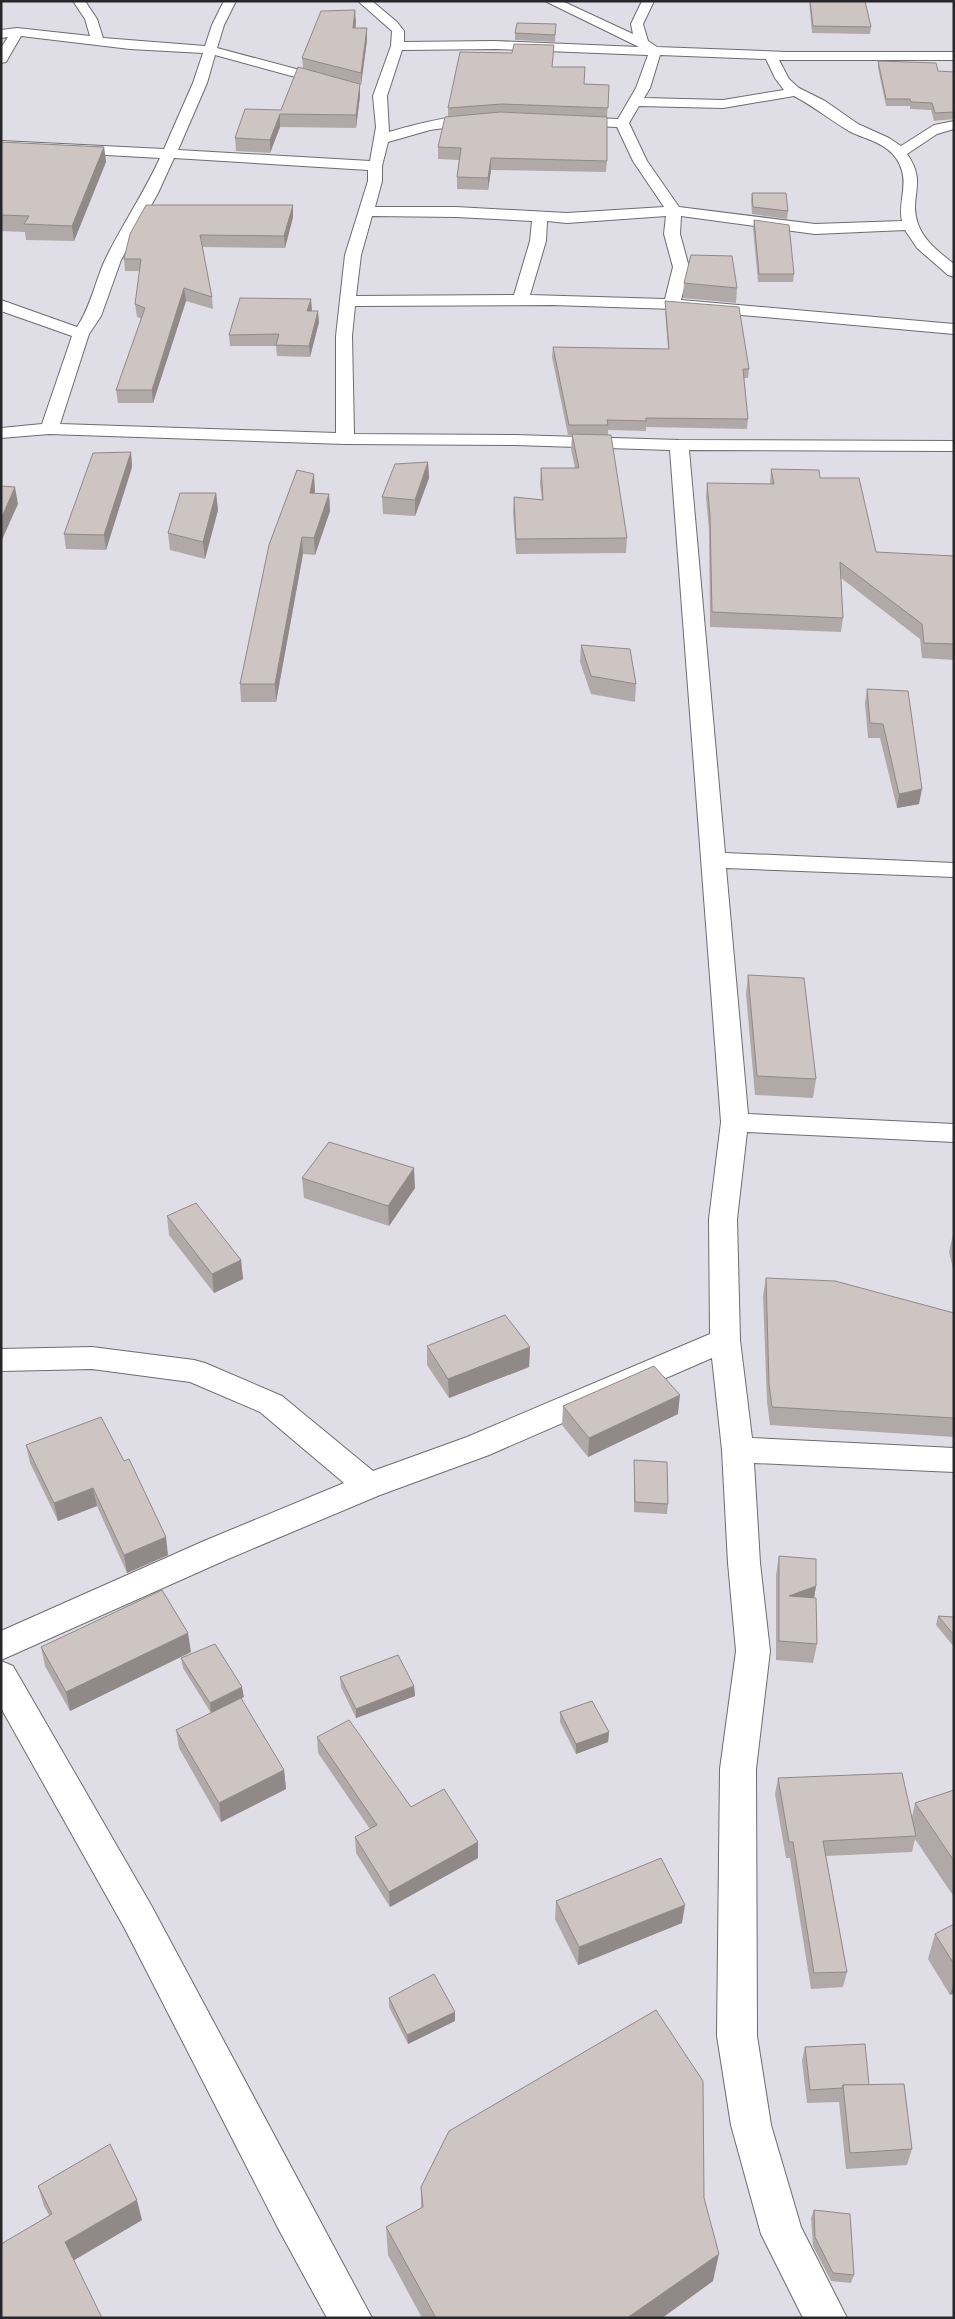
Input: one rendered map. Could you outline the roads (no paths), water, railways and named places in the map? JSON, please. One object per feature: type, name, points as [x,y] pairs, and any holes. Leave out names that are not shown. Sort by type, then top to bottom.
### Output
[{"type":"street","points":[[79,1],[91,19],[97,40]]},
{"type":"street","points":[[49,429],[82,334],[93,316],[113,260],[151,193],[169,154],[200,83],[218,24],[230,1]]},
{"type":"street","points":[[345,439],[344,336],[353,255],[364,212],[375,181],[375,166],[380,152],[383,127],[380,96],[397,46],[398,31],[364,1]]},
{"type":"street","points":[[551,1],[642,43],[654,52]]},
{"type":"street","points":[[642,43],[637,24],[648,1]]},
{"type":"street","points":[[1,25],[17,32]]},
{"type":"street","points":[[1,59],[17,32]]},
{"type":"street","points":[[1,34],[17,32],[97,40],[130,46],[211,50],[345,86]]},
{"type":"street","points":[[397,46],[495,45],[770,55],[954,56]]},
{"type":"street","points":[[622,123],[643,88],[654,52]]},
{"type":"street","points":[[770,55],[779,76],[796,92],[808,97],[858,130],[893,146],[899,152],[908,167],[912,180],[908,213],[910,224],[921,241],[954,272]]},
{"type":"street","points":[[363,91],[380,96]]},
{"type":"street","points":[[634,102],[698,106],[724,104],[796,92]]},
{"type":"street","points":[[381,140],[400,132],[426,125],[490,118]]},
{"type":"street","points":[[558,120],[622,123]]},
{"type":"street","points":[[622,123],[640,161],[674,211],[672,234],[681,267],[672,304]]},
{"type":"street","points":[[899,152],[916,145],[934,129],[945,125],[954,125]]},
{"type":"street","points":[[1,145],[343,162],[375,166]]},
{"type":"street","points":[[364,212],[456,212],[540,218],[674,211],[815,229],[910,224]]},
{"type":"street","points":[[520,301],[538,241],[540,218]]},
{"type":"street","points":[[348,301],[520,301],[672,304],[784,311],[954,329]]},
{"type":"street","points":[[1,305],[82,334]]},
{"type":"street","points":[[2,434],[49,429],[345,439],[515,440],[679,445],[954,446]]},
{"type":"street","points":[[679,445],[735,1122],[723,1219],[725,1340],[738,1450],[744,1563],[753,1651],[738,1768],[737,2036],[751,2125],[782,2234],[826,2318]]},
{"type":"street","points":[[712,860],[954,870]]},
{"type":"street","points":[[735,1122],[954,1133]]},
{"type":"street","points":[[1,1646],[186,1563],[369,1486],[478,1446],[725,1340]]},
{"type":"street","points":[[1,1360],[92,1358],[194,1371],[271,1404],[369,1486]]},
{"type":"street","points":[[738,1450],[954,1460]]},
{"type":"street","points":[[1,1676],[138,1917],[294,2215],[351,2318]]}]
